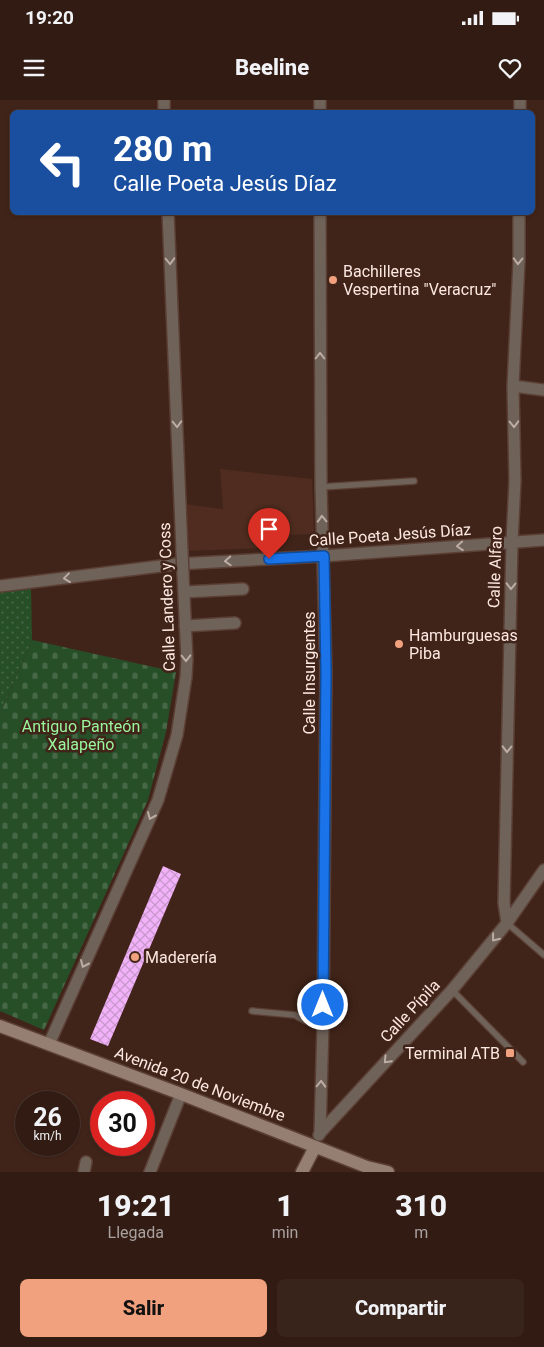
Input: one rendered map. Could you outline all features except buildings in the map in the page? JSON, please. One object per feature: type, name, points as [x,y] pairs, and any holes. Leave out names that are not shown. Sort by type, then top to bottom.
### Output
[{"type":"main road","name":"Avenida 20 de Noviembre","points":[[0,1026],[367,1167],[388,1172]]},
{"type":"main road","name":"Calle Pípila","points":[[302,1172],[315,1147]]},
{"type":"street","name":"Calle Landero y Coss","points":[[49,1044],[158,800],[176,735],[186,677],[187,660],[168,215]]},
{"type":"street","name":"Calle Insurgentes","points":[[320,215],[321,487],[326,682],[323,1025],[320,1133]]},
{"type":"street","name":"Calle Alfaro","points":[[507,923],[504,903],[515,481],[513,386],[519,262],[519,215]]},
{"type":"street","points":[[513,386],[544,390]]},
{"type":"street","name":"Calle Poeta Jesús Díaz","points":[[0,586],[177,564],[324,556],[544,540]]},
{"type":"street","points":[[184,592],[242,589]]},
{"type":"street","points":[[185,626],[235,623]]},
{"type":"street","name":"Calle Pípila","points":[[315,1147],[320,1133],[452,990],[507,923],[544,870]]},
{"type":"street","points":[[150,1172],[181,1094]]},
{"type":"lane","points":[[321,487],[414,482]]},
{"type":"lane","points":[[507,923],[544,955]]},
{"type":"lane","points":[[452,990],[523,1062]]},
{"type":"lane","points":[[252,1011],[296,1016],[315,1024],[323,1025]]},
{"type":"shaded area","points":[[220,469],[312,479],[314,534],[265,536],[264,548],[187,551],[183,504],[223,509]]},
{"type":"green space","points":[[31,587],[32,640],[0,714],[0,590]]},
{"type":"green space","name":"Antiguo Panteón Xalapeño","points":[[32,640],[176,672],[166,732],[148,800],[44,1030],[0,1011],[0,714]]},
{"type":"place","name":"Bachilleres Vespertina \"Veracruz\"","points":[[333,280]]},
{"type":"place","name":"Hamburguesas Piba","points":[[399,644]]},
{"type":"place","name":"Maderería","points":[[135,957]]},
{"type":"place","name":"Terminal ATB","points":[[510,1053]]},
{"type":"route","points":[[269,559],[324,556],[326,672],[323,1005]]}]
